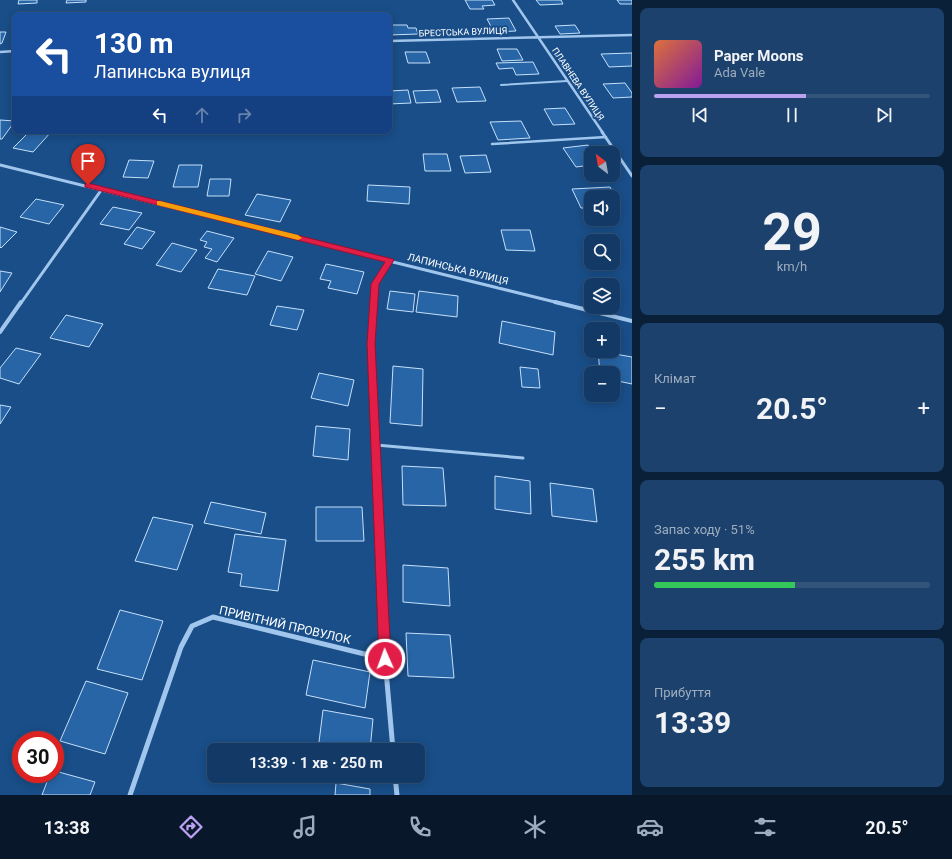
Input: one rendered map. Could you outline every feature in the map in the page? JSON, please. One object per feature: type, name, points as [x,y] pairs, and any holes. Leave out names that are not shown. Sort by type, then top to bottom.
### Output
[{"type":"street","name":"ПЛАВНЕВА ВУЛИЦЯ","points":[[513,0],[632,176]]},
{"type":"street","name":"БРЕСТСЬКА ВУЛИЦЯ","points":[[392,41],[632,35]]},
{"type":"street","points":[[0,52],[12,51]]},
{"type":"street","name":"ЛАПИНСЬКА ВУЛИЦЯ","points":[[0,165],[390,260],[632,321]]},
{"type":"street","points":[[0,332],[102,189]]},
{"type":"street","points":[[390,260],[375,284],[371,336],[385,659],[392,743]]},
{"type":"street","name":"ПРИВІТНИЙ ПРОВУЛОК","points":[[130,795],[181,647],[192,626],[213,617],[385,659]]},
{"type":"street","points":[[396,783],[397,795]]},
{"type":"lane","points":[[501,84],[567,81]]},
{"type":"lane","points":[[492,144],[606,137]]},
{"type":"lane","points":[[376,445],[523,458]]},
{"type":"building","points":[[19,0],[37,0],[37,3],[18,4]]},
{"type":"building","points":[[67,0],[86,0],[86,2],[66,3]]},
{"type":"building","points":[[465,0],[492,0],[495,5],[482,6],[484,9],[470,9]]},
{"type":"building","points":[[536,0],[561,0],[563,4],[540,5]]},
{"type":"building","points":[[617,0],[632,0],[632,4],[620,4]]},
{"type":"building","points":[[509,18],[516,31],[494,32],[487,19]]},
{"type":"building","points":[[392,25],[407,25],[408,28],[416,28],[418,34],[392,35]]},
{"type":"building","points":[[575,25],[580,33],[560,34],[555,26]]},
{"type":"building","points":[[0,32],[6,32],[2,43],[0,44]]},
{"type":"building","points":[[497,49],[517,49],[523,60],[502,61]]},
{"type":"building","points":[[405,52],[426,52],[430,63],[408,63]]},
{"type":"building","points":[[632,53],[632,66],[609,67],[601,54]]},
{"type":"building","points":[[533,62],[539,74],[516,75],[513,68],[499,69],[496,63]]},
{"type":"building","points":[[625,83],[632,93],[632,97],[613,98],[603,84]]},
{"type":"building","points":[[480,87],[486,101],[457,102],[452,88]]},
{"type":"building","points":[[408,90],[411,103],[392,104],[392,91]]},
{"type":"building","points":[[437,90],[441,102],[416,103],[413,91]]},
{"type":"building","points":[[565,108],[575,124],[553,125],[544,109]]},
{"type":"building","points":[[0,120],[12,121],[12,125],[2,139],[0,139]]},
{"type":"building","points":[[521,121],[530,138],[498,140],[490,122]]},
{"type":"building","points":[[27,134],[49,134],[33,152],[13,148]]},
{"type":"building","points":[[588,145],[584,146],[584,166],[576,167],[563,148]]},
{"type":"building","points":[[423,154],[447,154],[451,171],[425,171]]},
{"type":"building","points":[[486,155],[491,172],[465,173],[460,156]]},
{"type":"building","points":[[129,160],[154,161],[148,178],[123,177]]},
{"type":"building","points":[[179,165],[202,165],[198,187],[173,187]]},
{"type":"building","points":[[210,179],[231,179],[229,196],[207,196]]},
{"type":"building","points":[[368,185],[410,187],[409,204],[367,201]]},
{"type":"building","points":[[610,187],[612,190],[584,190],[584,208],[581,208],[572,189]]},
{"type":"building","points":[[257,194],[291,200],[280,222],[245,215]]},
{"type":"building","points":[[36,199],[64,205],[49,224],[20,217]]},
{"type":"building","points":[[113,207],[142,213],[129,230],[100,224]]},
{"type":"building","points":[[0,227],[17,232],[1,248],[0,247]]},
{"type":"building","points":[[137,227],[155,232],[142,249],[124,244]]},
{"type":"building","points":[[501,230],[530,230],[535,251],[506,250]]},
{"type":"building","points":[[207,231],[234,238],[217,262],[205,258],[212,249],[204,247],[207,242],[200,240]]},
{"type":"building","points":[[172,243],[197,250],[181,272],[156,265]]},
{"type":"building","points":[[268,251],[293,257],[281,281],[255,274]]},
{"type":"building","points":[[326,264],[364,272],[357,294],[328,288],[331,281],[320,279]]},
{"type":"building","points":[[218,269],[255,276],[247,295],[208,288]]},
{"type":"building","points":[[0,271],[12,273],[0,292]]},
{"type":"building","points":[[390,291],[415,294],[413,312],[387,309]]},
{"type":"building","points":[[419,291],[458,296],[457,317],[416,312]]},
{"type":"building","points":[[277,306],[304,310],[297,330],[270,325]]},
{"type":"building","points":[[66,315],[103,324],[89,347],[50,338]]},
{"type":"building","points":[[502,321],[555,332],[553,355],[499,343]]},
{"type":"building","points":[[16,348],[41,354],[19,384],[0,378],[0,368]]},
{"type":"building","points":[[620,355],[632,357],[632,384],[620,381],[620,366],[599,366],[599,358],[620,358]]},
{"type":"building","points":[[393,366],[423,369],[422,426],[390,423]]},
{"type":"building","points":[[520,367],[538,369],[540,388],[522,387]]},
{"type":"building","points":[[319,373],[354,380],[348,406],[311,398]]},
{"type":"building","points":[[0,405],[11,407],[0,424]]},
{"type":"building","points":[[316,426],[350,429],[348,460],[313,456]]},
{"type":"building","points":[[402,466],[443,468],[446,506],[403,505]]},
{"type":"building","points":[[495,476],[530,481],[531,514],[495,509]]},
{"type":"building","points":[[550,483],[593,489],[597,522],[552,516]]},
{"type":"building","points":[[211,502],[266,513],[261,534],[204,523]]},
{"type":"building","points":[[316,507],[362,507],[364,541],[316,541]]},
{"type":"building","points":[[153,517],[193,525],[177,570],[135,561]]},
{"type":"building","points":[[235,534],[286,540],[278,591],[240,586],[242,574],[228,572]]},
{"type":"building","points":[[403,565],[448,568],[450,606],[403,602]]},
{"type":"building","points":[[120,610],[163,621],[142,680],[97,669]]},
{"type":"building","points":[[406,633],[450,635],[454,678],[408,676]]},
{"type":"building","points":[[313,660],[370,672],[365,708],[306,695]]},
{"type":"building","points":[[86,681],[128,693],[105,754],[64,742],[64,732]]},
{"type":"building","points":[[323,710],[373,719],[371,743],[319,743]]},
{"type":"building","points":[[64,773],[95,782],[90,795],[42,795],[47,783],[64,783]]},
{"type":"building","points":[[336,783],[370,789],[370,795],[335,795]]},
{"type":"slow traffic","points":[[160,203],[298,238]]},
{"type":"route","points":[[88,185],[390,260],[375,284],[371,344],[385,659]]}]
